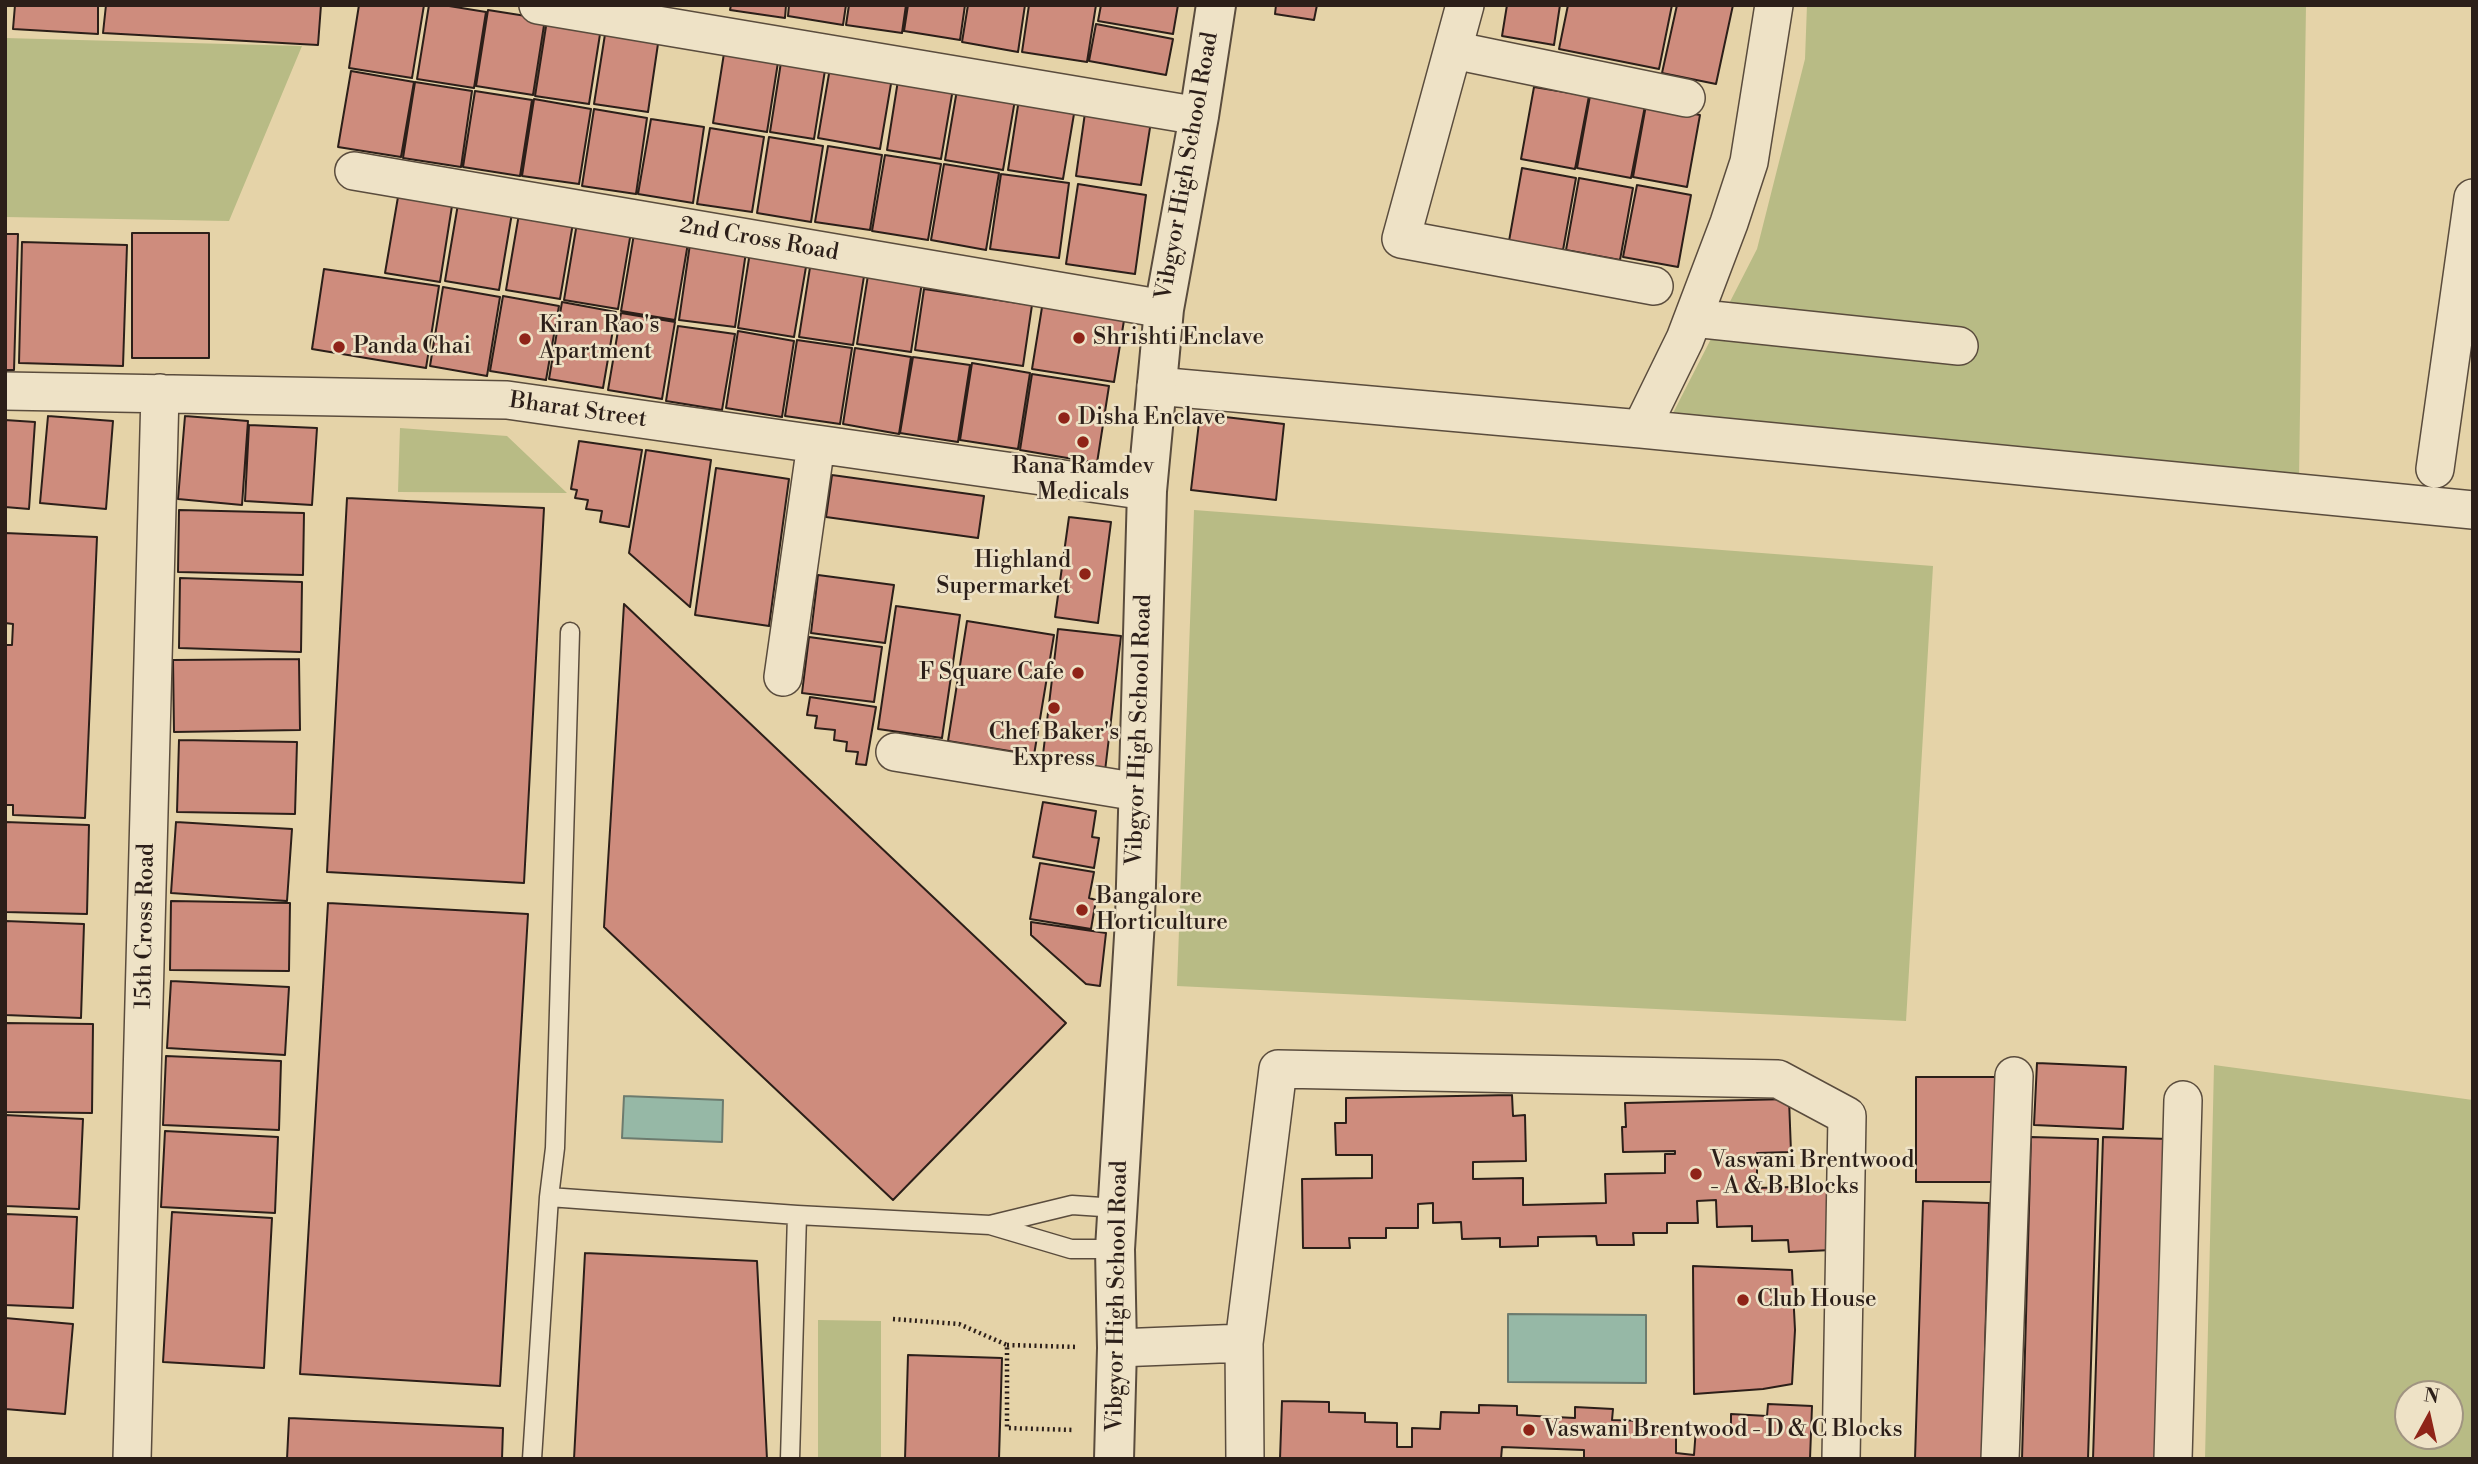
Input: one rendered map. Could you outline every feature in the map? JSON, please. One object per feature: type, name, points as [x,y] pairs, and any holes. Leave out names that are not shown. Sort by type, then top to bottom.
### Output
[{"type":"street","points":[[538,5],[1199,116]]},
{"type":"street","name":"Vibgyor High School Road","points":[[1115,1444],[1115,1249],[1135,920],[1147,491],[1164,309],[1216,5]]},
{"type":"street","points":[[1465,5],[1401,239],[1654,286]]},
{"type":"street","points":[[1641,429],[1693,318],[1749,162],[1774,5]]},
{"type":"street","points":[[1453,50],[1686,98]]},
{"type":"street","name":"2nd Cross Road","points":[[354,171],[1164,309]]},
{"type":"street","points":[[2435,468],[2473,198]]},
{"type":"street","points":[[1693,318],[1959,346]]},
{"type":"street","points":[[1156,386],[1641,429],[2473,510]]},
{"type":"street","name":"Bharat Street","points":[[5,391],[507,400],[1147,491]]},
{"type":"street","name":"15th Cross Road","points":[[132,1459],[160,393]]},
{"type":"street","points":[[783,677],[816,444]]},
{"type":"street","points":[[895,752],[1138,792]]},
{"type":"street","points":[[1245,1459],[1244,1343],[1281,1048],[1500,1048]]},
{"type":"street","points":[[1278,1069],[1778,1079],[1847,1116],[1841,1459]]},
{"type":"street","points":[[2000,1459],[2014,1076]]},
{"type":"street","points":[[2173,1459],[2183,1100]]},
{"type":"street","points":[[1117,1348],[1244,1343]]},
{"type":"lane","points":[[532,1459],[549,1197],[555,1148],[570,632]]},
{"type":"lane","points":[[549,1197],[797,1215],[990,1225],[1071,1249],[1115,1249]]},
{"type":"lane","points":[[990,1225],[1072,1205],[1117,1208]]},
{"type":"lane","points":[[789,1459],[797,1215]]},
{"type":"path","points":[[893,1319],[959,1324],[1007,1345],[1117,1348]]},
{"type":"path","points":[[1007,1345],[1007,1428],[1061,1431],[1115,1444]]},
{"type":"green space","points":[[1807,5],[2306,5],[2299,478],[1671,417],[1757,249],[1805,59]]},
{"type":"green space","points":[[5,38],[302,46],[229,221],[5,217]]},
{"type":"green space","points":[[400,428],[507,436],[567,493],[398,492]]},
{"type":"green space","points":[[1194,510],[1933,566],[1906,1021],[1177,986]]},
{"type":"green space","points":[[2214,1065],[2473,1100],[2473,1459],[2205,1459]]},
{"type":"green space","points":[[818,1320],[881,1321],[881,1459],[818,1459]]},
{"type":"shaded area","points":[[624,1096],[723,1100],[722,1142],[622,1138]]},
{"type":"shaded area","points":[[1508,1314],[1646,1315],[1646,1383],[1508,1382]]},
{"type":"building","points":[[15,5],[98,5],[98,34],[13,29]]},
{"type":"building","points":[[106,5],[321,5],[318,45],[103,33]]},
{"type":"building","points":[[359,5],[424,5],[412,78],[349,68]]},
{"type":"building","points":[[429,5],[486,12],[474,88],[417,79]]},
{"type":"building","points":[[731,5],[786,5],[785,18],[730,10]]},
{"type":"building","points":[[789,5],[846,5],[843,25],[788,16]]},
{"type":"building","points":[[849,5],[906,5],[902,33],[846,25]]},
{"type":"building","points":[[908,5],[965,5],[960,40],[904,31]]},
{"type":"building","points":[[968,5],[1025,5],[1018,52],[962,42]]},
{"type":"building","points":[[1029,5],[1096,5],[1087,62],[1022,52]]},
{"type":"building","points":[[1101,5],[1178,5],[1173,34],[1098,21]]},
{"type":"building","points":[[1276,5],[1317,5],[1314,20],[1275,14]]},
{"type":"building","points":[[1507,5],[1560,5],[1554,45],[1502,36]]},
{"type":"building","points":[[1568,5],[1672,5],[1659,69],[1559,49]]},
{"type":"building","points":[[1677,5],[1733,5],[1716,84],[1662,73]]},
{"type":"building","points":[[488,10],[545,19],[533,95],[476,86]]},
{"type":"building","points":[[547,20],[601,28],[589,104],[535,96]]},
{"type":"building","points":[[1096,24],[1173,39],[1166,75],[1089,61]]},
{"type":"building","points":[[606,28],[659,37],[648,112],[594,104]]},
{"type":"building","points":[[725,47],[779,56],[767,132],[713,123]]},
{"type":"building","points":[[782,56],[826,64],[814,139],[770,132]]},
{"type":"building","points":[[831,62],[893,72],[880,149],[818,138]]},
{"type":"building","points":[[351,71],[414,82],[401,157],[338,147]]},
{"type":"building","points":[[899,74],[954,83],[941,159],[887,150]]},
{"type":"building","points":[[415,82],[472,91],[461,167],[403,158]]},
{"type":"building","points":[[958,84],[1016,94],[1003,170],[945,160]]},
{"type":"building","points":[[1534,87],[1589,96],[1575,169],[1521,159]]},
{"type":"building","points":[[475,91],[532,100],[520,176],[463,167]]},
{"type":"building","points":[[1590,96],[1645,106],[1631,178],[1577,168]]},
{"type":"building","points":[[534,99],[591,109],[579,184],[522,176]]},
{"type":"building","points":[[1019,99],[1075,108],[1063,179],[1008,170]]},
{"type":"building","points":[[1646,105],[1700,115],[1687,187],[1633,177]]},
{"type":"building","points":[[1086,106],[1152,115],[1141,185],[1076,176]]},
{"type":"building","points":[[594,109],[647,118],[636,194],[582,186]]},
{"type":"building","points":[[651,119],[704,127],[693,203],[638,194]]},
{"type":"building","points":[[710,128],[764,137],[752,212],[697,204]]},
{"type":"building","points":[[769,137],[823,146],[811,222],[757,213]]},
{"type":"building","points":[[828,146],[882,155],[870,230],[815,222]]},
{"type":"building","points":[[885,155],[941,164],[928,240],[872,231]]},
{"type":"building","points":[[944,164],[999,173],[986,250],[931,240]]},
{"type":"building","points":[[1522,168],[1576,178],[1563,250],[1509,241]]},
{"type":"building","points":[[1001,174],[1069,183],[1059,258],[990,249]]},
{"type":"building","points":[[1579,178],[1633,188],[1620,260],[1566,250]]},
{"type":"building","points":[[1078,184],[1146,195],[1135,274],[1066,264]]},
{"type":"building","points":[[1637,185],[1691,195],[1678,267],[1623,257]]},
{"type":"building","points":[[398,197],[452,206],[440,282],[385,273]]},
{"type":"building","points":[[458,204],[512,213],[499,290],[445,281]]},
{"type":"building","points":[[519,214],[573,223],[560,299],[506,290]]},
{"type":"building","points":[[577,223],[631,232],[618,309],[564,300]]},
{"type":"building","points":[[132,233],[209,233],[209,358],[132,358]]},
{"type":"building","points":[[5,234],[18,234],[14,370],[5,370]]},
{"type":"building","points":[[634,234],[688,243],[675,320],[621,311]]},
{"type":"building","points":[[22,242],[127,245],[123,366],[19,363]]},
{"type":"building","points":[[690,244],[746,252],[735,327],[679,320]]},
{"type":"building","points":[[750,252],[807,261],[794,337],[738,328]]},
{"type":"building","points":[[811,261],[865,270],[853,345],[799,337]]},
{"type":"building","points":[[324,269],[439,286],[426,368],[312,349]]},
{"type":"building","points":[[869,269],[923,276],[911,352],[857,344]]},
{"type":"building","points":[[443,287],[500,297],[487,376],[430,366]]},
{"type":"building","points":[[924,289],[1032,305],[1023,366],[915,350]]},
{"type":"building","name":"Shrishti Enclave","points":[[1044,295],[1126,308],[1114,382],[1032,369]]},
{"type":"building","name":"Kiran Rao's Apartment","points":[[503,296],[559,306],[546,380],[490,371]]},
{"type":"building","points":[[562,302],[616,312],[603,388],[549,379]]},
{"type":"building","points":[[621,313],[675,322],[662,399],[608,390]]},
{"type":"building","points":[[678,326],[735,334],[722,410],[666,401]]},
{"type":"building","points":[[738,331],[794,341],[782,417],[726,408]]},
{"type":"building","points":[[797,340],[852,348],[840,424],[785,416]]},
{"type":"building","points":[[855,348],[911,357],[899,434],[843,424]]},
{"type":"building","points":[[913,357],[970,365],[958,442],[900,433]]},
{"type":"building","points":[[972,363],[1030,373],[1018,449],[960,440]]},
{"type":"building","name":"Disha Enclave","points":[[1032,374],[1109,386],[1097,463],[1020,450]]},
{"type":"building","points":[[1200,414],[1284,424],[1276,500],[1191,490]]},
{"type":"building","points":[[48,416],[113,421],[106,509],[40,503]]},
{"type":"building","points":[[185,416],[248,421],[242,505],[178,499]]},
{"type":"building","points":[[5,420],[35,422],[29,509],[5,507]]},
{"type":"building","points":[[249,425],[317,428],[312,505],[245,501]]},
{"type":"building","points":[[579,441],[642,450],[629,527],[600,522],[602,511],[586,509],[588,500],[575,498],[577,490],[571,489]]},
{"type":"building","points":[[646,450],[711,460],[690,607],[629,553]]},
{"type":"building","points":[[716,468],[789,479],[769,626],[695,615]]},
{"type":"building","points":[[832,475],[984,496],[978,538],[826,517]]},
{"type":"building","points":[[347,498],[544,508],[524,883],[327,872]]},
{"type":"building","points":[[179,510],[304,513],[303,575],[178,572]]},
{"type":"building","points":[[1069,517],[1111,522],[1098,623],[1055,617]]},
{"type":"building","points":[[5,533],[97,537],[85,818],[13,815],[13,805],[5,805],[5,645],[12,645],[13,624],[5,623]]},
{"type":"building","points":[[818,575],[894,585],[885,643],[811,633]]},
{"type":"building","points":[[180,578],[302,582],[301,652],[179,648]]},
{"type":"building","points":[[624,604],[1066,1023],[893,1200],[604,927]]},
{"type":"building","points":[[896,606],[960,615],[942,738],[878,729]]},
{"type":"building","points":[[967,621],[1054,635],[1034,755],[948,741]]},
{"type":"building","points":[[1058,629],[1121,636],[1105,771],[1042,763]]},
{"type":"building","points":[[809,637],[882,647],[874,702],[802,693]]},
{"type":"building","points":[[299,659],[300,730],[174,732],[173,660]]},
{"type":"building","points":[[810,697],[876,707],[866,765],[856,764],[858,752],[846,751],[847,742],[834,740],[835,730],[815,728],[817,716],[807,715]]},
{"type":"building","points":[[179,740],[297,742],[295,814],[177,812]]},
{"type":"building","points":[[1043,802],[1096,811],[1092,837],[1099,838],[1094,868],[1033,857]]},
{"type":"building","points":[[5,822],[89,825],[87,914],[5,912]]},
{"type":"building","points":[[176,822],[292,829],[287,901],[171,893]]},
{"type":"building","points":[[1040,863],[1094,872],[1089,898],[1096,900],[1091,929],[1030,919]]},
{"type":"building","points":[[171,901],[290,903],[289,971],[170,970]]},
{"type":"building","points":[[328,903],[528,914],[500,1386],[300,1374]]},
{"type":"building","points":[[5,921],[84,924],[81,1018],[5,1015]]},
{"type":"building","points":[[1031,922],[1106,933],[1100,986],[1086,984],[1031,935]]},
{"type":"building","points":[[171,981],[289,987],[285,1055],[167,1048]]},
{"type":"building","points":[[5,1023],[93,1024],[92,1113],[5,1112]]},
{"type":"building","points":[[166,1056],[281,1061],[279,1130],[163,1125]]},
{"type":"building","points":[[2037,1063],[2126,1067],[2123,1129],[2034,1125]]},
{"type":"building","points":[[1916,1077],[2002,1077],[2002,1182],[1916,1182]]},
{"type":"building","name":"Vaswani Brentwood - A & B Blocks","points":[[1512,1095],[1513,1116],[1525,1115],[1526,1161],[1473,1162],[1473,1179],[1523,1178],[1523,1205],[1606,1203],[1605,1174],[1665,1173],[1665,1154],[1675,1154],[1675,1151],[1623,1152],[1625,1103],[1789,1099],[1791,1152],[1757,1153],[1757,1188],[1831,1186],[1832,1250],[1789,1252],[1788,1240],[1752,1241],[1752,1226],[1717,1227],[1716,1200],[1697,1201],[1698,1223],[1667,1223],[1667,1233],[1633,1233],[1634,1245],[1597,1245],[1596,1236],[1538,1237],[1538,1246],[1500,1247],[1500,1238],[1462,1239],[1461,1222],[1433,1223],[1433,1203],[1418,1204],[1418,1228],[1386,1228],[1386,1238],[1349,1238],[1350,1248],[1303,1248],[1302,1179],[1372,1178],[1372,1155],[1336,1155],[1335,1123],[1346,1123],[1346,1098]]},
{"type":"building","points":[[5,1115],[83,1119],[79,1209],[5,1206]]},
{"type":"building","points":[[165,1131],[278,1137],[275,1213],[161,1207]]},
{"type":"building","points":[[2031,1137],[2098,1139],[2088,1459],[2022,1459]]},
{"type":"building","points":[[2103,1137],[2169,1139],[2160,1459],[2093,1459]]},
{"type":"building","points":[[1923,1201],[1989,1203],[1982,1459],[1915,1459]]},
{"type":"building","points":[[172,1212],[272,1218],[264,1368],[163,1362]]},
{"type":"building","points":[[5,1214],[77,1217],[73,1308],[5,1305]]},
{"type":"building","points":[[585,1253],[757,1261],[767,1459],[574,1459]]},
{"type":"building","name":"Club House","points":[[1693,1266],[1792,1270],[1795,1330],[1792,1384],[1694,1394]]},
{"type":"building","points":[[5,1318],[73,1324],[65,1414],[5,1409]]},
{"type":"building","points":[[908,1355],[1002,1358],[999,1459],[905,1459]]},
{"type":"building","name":"Vaswani Brentwood - D & C Blocks","points":[[1282,1401],[1329,1402],[1329,1412],[1365,1413],[1365,1422],[1397,1423],[1397,1447],[1412,1447],[1412,1428],[1440,1429],[1441,1412],[1479,1413],[1479,1405],[1517,1406],[1517,1415],[1575,1418],[1575,1407],[1613,1409],[1612,1420],[1646,1421],[1645,1430],[1676,1432],[1676,1453],[1694,1455],[1696,1428],[1731,1429],[1731,1414],[1767,1416],[1768,1404],[1812,1406],[1810,1459],[1584,1459],[1584,1450],[1502,1447],[1501,1459],[1280,1459]]},
{"type":"building","points":[[289,1418],[503,1428],[502,1459],[287,1459]]},
{"type":"place","name":"Shrishti Enclave","points":[[1079,338]]},
{"type":"place","name":"Kiran Rao's Apartment","points":[[525,339]]},
{"type":"place","name":"Panda Chai","points":[[339,347]]},
{"type":"place","name":"Disha Enclave","points":[[1064,418]]},
{"type":"place","name":"Rana Ramdev Medicals","points":[[1083,442]]},
{"type":"place","name":"Highland Supermarket","points":[[1085,574]]},
{"type":"place","name":"F Square Cafe","points":[[1078,673]]},
{"type":"place","name":"Chef Baker's Express","points":[[1054,708]]},
{"type":"place","name":"Bangalore Horticulture","points":[[1082,910]]},
{"type":"place","name":"Vaswani Brentwood - A & B Blocks","points":[[1696,1174]]},
{"type":"place","name":"Club House","points":[[1743,1300]]},
{"type":"place","name":"Vaswani Brentwood - D & C Blocks","points":[[1529,1430]]}]
